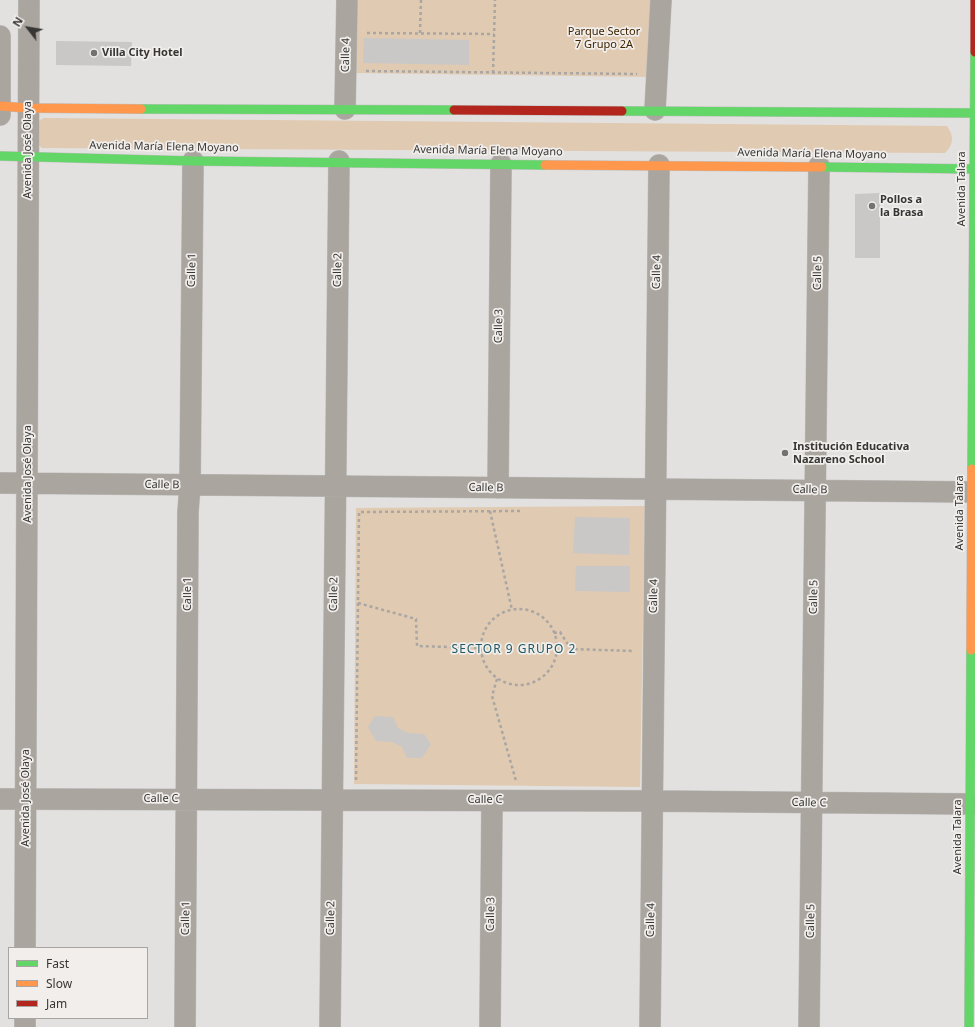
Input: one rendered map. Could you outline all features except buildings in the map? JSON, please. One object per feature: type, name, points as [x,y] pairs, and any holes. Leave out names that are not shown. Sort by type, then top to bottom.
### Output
[{"type":"street","name":"Avenida José Olaya","points":[[25,947],[28,484],[27,108],[29,0]]},
{"type":"street","name":"Calle 4","points":[[345,109],[347,0]]},
{"type":"street","points":[[655,110],[661,0]]},
{"type":"street","name":"Avenida Talara","points":[[969,1027],[975,0]]},
{"type":"street","points":[[0,36],[0,115]]},
{"type":"street","points":[[0,106],[27,108],[655,110],[974,114]]},
{"type":"street","name":"Avenida María Elena Moyano","points":[[0,156],[193,161],[339,161],[974,169]]},
{"type":"street","name":"Calle 1","points":[[185,1027],[188,520],[190,485],[193,161]]},
{"type":"street","name":"Calle 2","points":[[330,1027],[339,161]]},
{"type":"street","name":"Calle 3","points":[[498,488],[501,164]]},
{"type":"street","name":"Calle 4","points":[[650,1027],[659,165]]},
{"type":"street","name":"Calle 5","points":[[809,1027],[819,166]]},
{"type":"street","name":"Calle B","points":[[0,483],[972,492]]},
{"type":"street","name":"Calle C","points":[[0,799],[492,800],[970,804]]},
{"type":"street","name":"Calle 3","points":[[490,1027],[492,800]]},
{"type":"path","points":[[420,33],[421,0]]},
{"type":"path","points":[[493,72],[495,0]]},
{"type":"path","points":[[366,33],[494,34]]},
{"type":"path","points":[[358,71],[641,74]]},
{"type":"path","points":[[490,511],[512,610]]},
{"type":"path","points":[[364,781],[356,781],[359,512],[528,511]]},
{"type":"path","points":[[358,603],[416,619],[417,646],[480,648]]},
{"type":"path","points":[[520,608],[534,611],[544,618],[554,633],[557,641],[556,654],[552,667],[543,677],[533,683],[520,686],[508,684],[497,679],[488,671],[482,660],[480,648],[482,636],[487,625],[496,616],[512,610],[520,608]]},
{"type":"path","points":[[554,633],[560,632],[571,649],[639,651]]},
{"type":"path","points":[[497,679],[492,696],[516,783],[509,783]]},
{"type":"green space","name":"Parque Sector 7 Grupo 2A","points":[[357,0],[653,0],[651,77],[355,73]]},
{"type":"green space","points":[[44,118],[947,126],[951,133],[952,140],[948,150],[945,153],[42,148],[34,141],[35,123]]},
{"type":"green space","points":[[645,506],[640,787],[354,784],[356,508]]},
{"type":"traffic: fast","points":[[972,469],[975,52]]},
{"type":"traffic: fast","points":[[141,109],[454,110]]},
{"type":"traffic: fast","points":[[622,111],[975,113]]},
{"type":"traffic: fast","points":[[0,156],[193,161],[545,165]]},
{"type":"traffic: fast","points":[[822,167],[975,169]]},
{"type":"traffic: fast","points":[[969,1027],[971,650]]},
{"type":"traffic: slow","points":[[0,106],[27,108],[141,109]]},
{"type":"traffic: slow","points":[[545,165],[822,167]]},
{"type":"traffic: slow","points":[[971,650],[972,469]]},
{"type":"traffic: jam","points":[[975,0],[975,52]]},
{"type":"traffic: jam","points":[[454,110],[622,111]]},
{"type":"place","name":"Villa City Hotel","points":[[94,53]]},
{"type":"place","name":"Pollos a la Brasa","points":[[872,206]]},
{"type":"place","name":"Institución Educativa Nazareno School","points":[[785,453]]},
{"type":"district","name":"SECTOR 9 GRUPO 2","points":[[514,650]]}]
